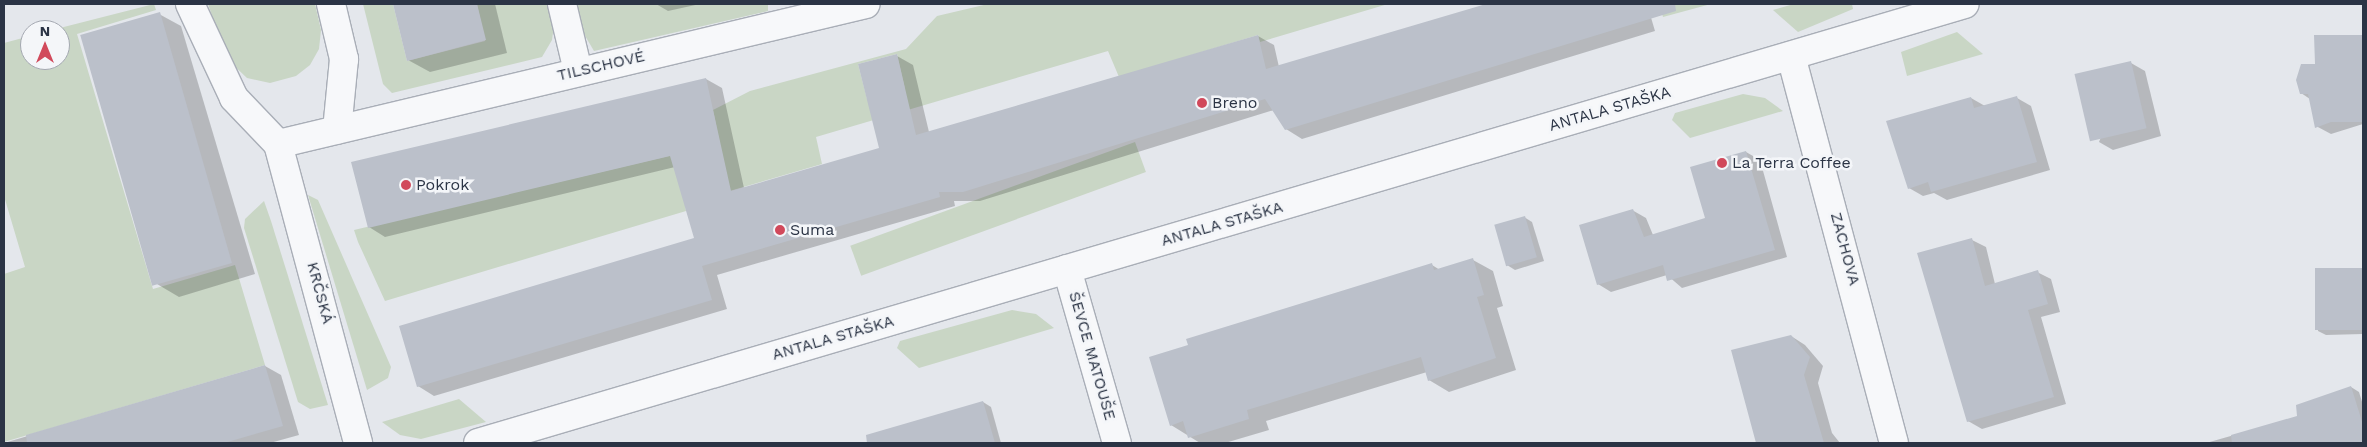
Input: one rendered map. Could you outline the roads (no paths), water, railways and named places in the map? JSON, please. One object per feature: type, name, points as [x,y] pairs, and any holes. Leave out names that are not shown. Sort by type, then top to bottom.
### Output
[{"type":"street","name":"KRČSKÁ","points":[[190,4],[234,98],[278,144],[358,443]]},
{"type":"street","points":[[278,144],[337,130],[344,59],[331,4]]},
{"type":"street","points":[[562,4],[578,71]]},
{"type":"street","name":"TILSCHOVÉ","points":[[337,130],[578,71],[866,4]]},
{"type":"street","name":"ANTALA STAŠKA","points":[[478,443],[1965,4]]},
{"type":"street","name":"ZACHOVA","points":[[1791,56],[1894,443]]},
{"type":"street","name":"ŠEVCE MATOUŠE","points":[[1067,269],[1117,443]]},
{"type":"place","name":"Breno","points":[[1202,103]]},
{"type":"place","name":"La Terra Coffee","points":[[1722,163]]},
{"type":"place","name":"Pokrok","points":[[406,185]]},
{"type":"place","name":"Suma","points":[[780,230]]}]
